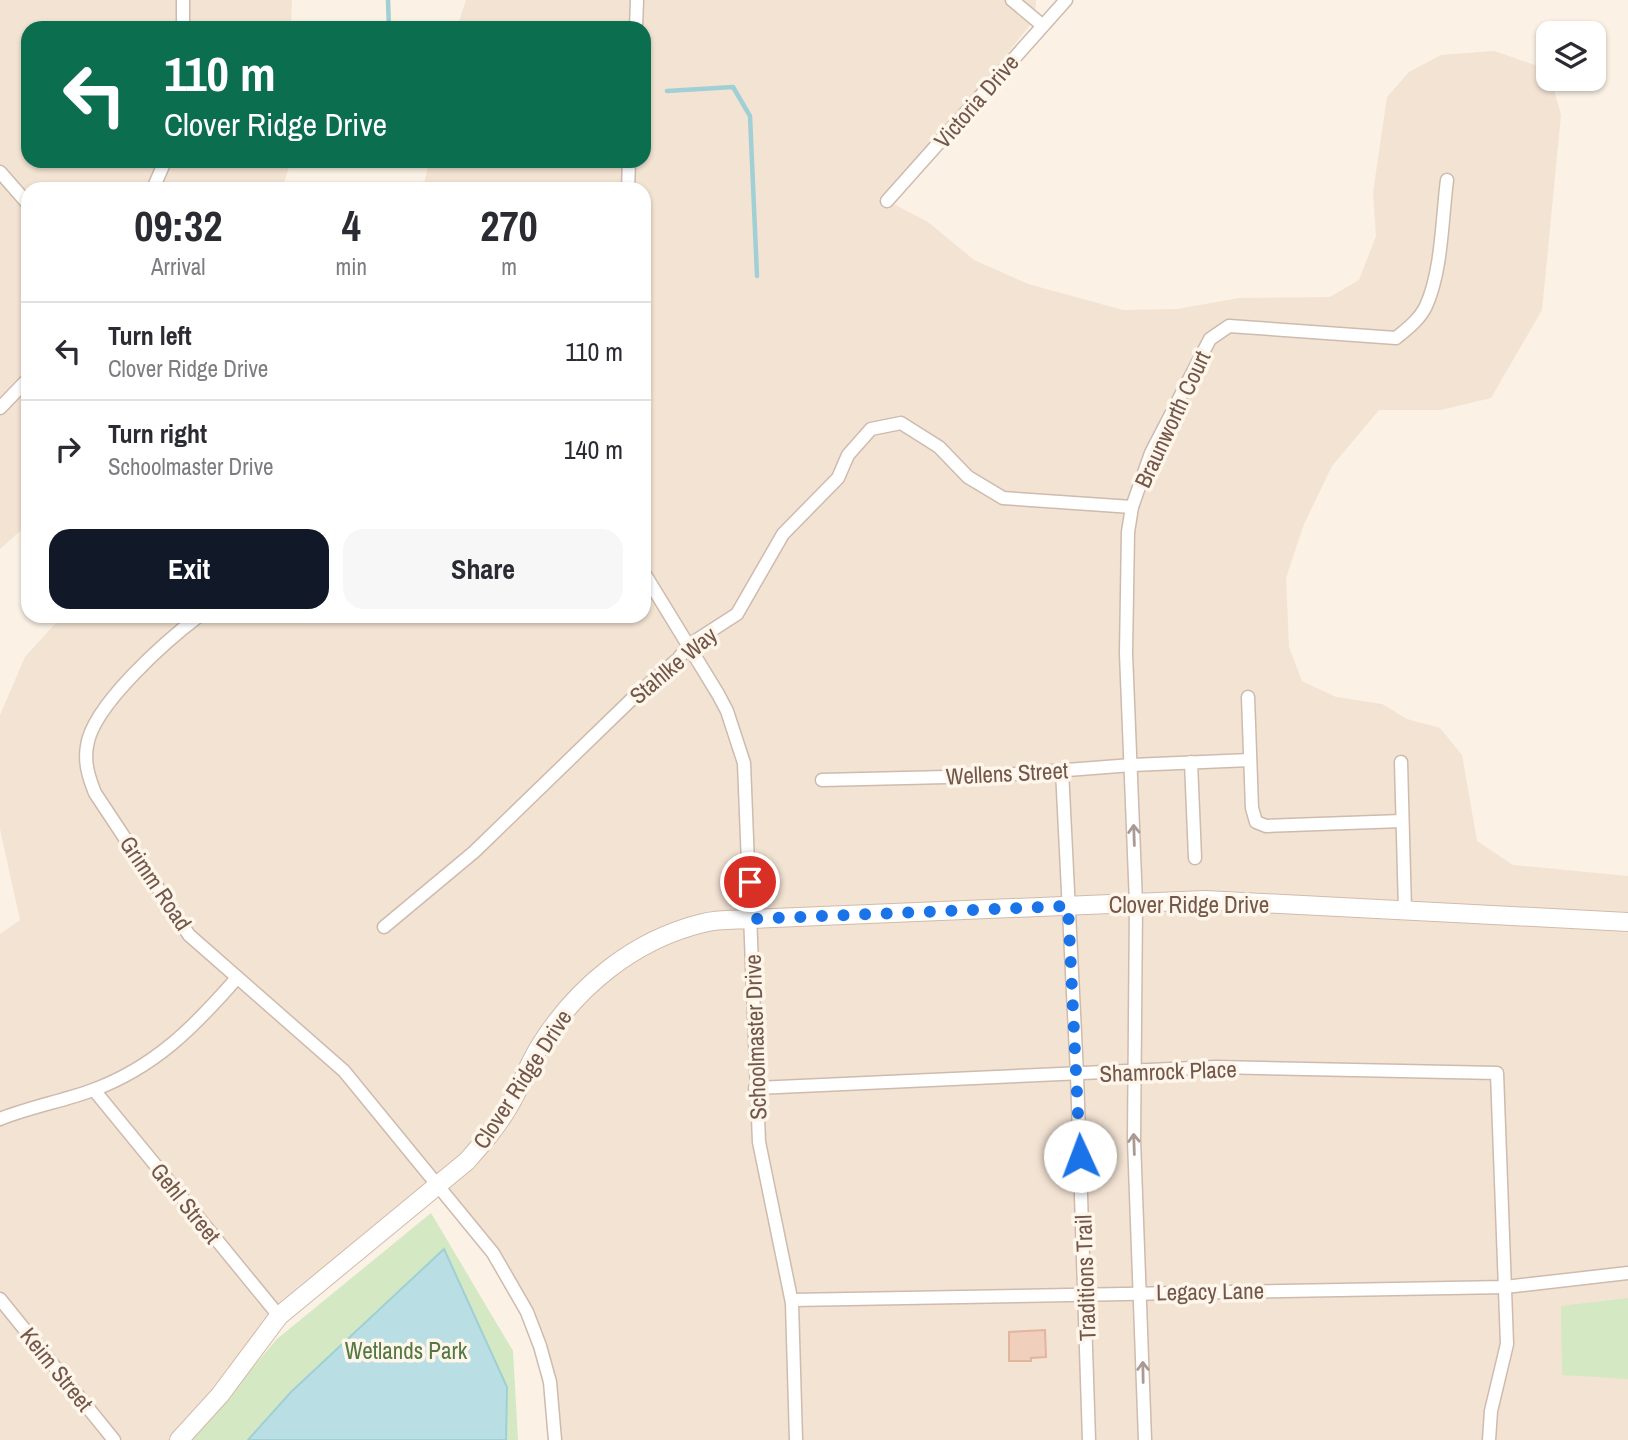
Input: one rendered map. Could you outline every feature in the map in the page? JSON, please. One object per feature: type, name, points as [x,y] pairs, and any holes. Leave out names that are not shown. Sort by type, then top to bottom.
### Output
[{"type":"street","points":[[183,0],[183,21]]},
{"type":"street","points":[[636,21],[637,0]]},
{"type":"street","points":[[1012,0],[1042,25]]},
{"type":"street","name":"Victoria Drive","points":[[887,201],[1066,0]]},
{"type":"street","points":[[0,172],[21,196]]},
{"type":"street","name":"Braunworth Court","points":[[1145,1440],[1133,1072],[1136,904],[1125,599],[1132,507],[1151,453],[1189,377],[1210,339],[1229,326],[1396,338],[1415,322],[1426,306],[1434,276],[1447,180]]},
{"type":"street","points":[[0,408],[21,386]]},
{"type":"street","name":"Stahlke Way","points":[[384,926],[474,852],[635,696],[678,659],[689,645],[737,614],[783,534],[838,478],[848,455],[871,429],[901,423],[939,447],[968,477],[1003,498],[1132,507]]},
{"type":"street","name":"Schoolmaster Drive","points":[[651,584],[727,711],[744,763],[759,1142],[792,1300],[796,1440]]},
{"type":"street","name":"Grimm Road","points":[[191,623],[149,659],[102,712],[92,728],[86,760],[95,793],[189,934],[236,979],[309,1038],[344,1072],[493,1253],[527,1312],[550,1382],[555,1440]]},
{"type":"street","points":[[1248,697],[1252,808],[1256,822],[1266,826],[1402,821]]},
{"type":"street","name":"Wellens Street","points":[[822,780],[988,776],[1132,765],[1250,760]]},
{"type":"street","points":[[1191,762],[1195,858]]},
{"type":"street","points":[[1401,762],[1405,910]]},
{"type":"street","points":[[1062,770],[1068,906]]},
{"type":"street","name":"Clover Ridge Drive","points":[[179,1440],[220,1395],[279,1315],[467,1161],[491,1134],[555,1022],[579,995],[628,955],[673,931],[706,922],[751,919],[1205,900],[1628,922]]},
{"type":"street","name":"Traditions Trail","points":[[1068,906],[1086,1293],[1089,1440]]},
{"type":"street","points":[[0,1119],[94,1090],[141,1066],[172,1046],[200,1021],[236,979]]},
{"type":"street","name":"Shamrock Place","points":[[755,1088],[1216,1068],[1497,1073],[1505,1287]]},
{"type":"street","name":"Gehl Street","points":[[94,1090],[279,1315]]},
{"type":"street","name":"Legacy Lane","points":[[792,1300],[1505,1287],[1628,1273]]},
{"type":"street","points":[[1489,1440],[1491,1411],[1507,1344],[1505,1287]]},
{"type":"street","name":"Keim Street","points":[[0,1299],[114,1440]]},
{"type":"shaded area","points":[[0,0],[292,0],[291,21],[21,21],[21,168],[289,168],[284,182],[21,182],[21,530],[0,549]]},
{"type":"shaded area","points":[[466,0],[1036,0],[1035,19],[888,201],[928,222],[974,260],[1028,284],[1123,310],[1177,309],[1239,298],[1330,297],[1359,280],[1376,236],[1373,193],[1387,97],[1409,72],[1441,55],[1494,51],[1536,66],[1536,91],[1554,91],[1561,115],[1542,310],[1491,398],[1441,410],[1379,410],[1332,466],[1304,524],[1286,578],[1289,647],[1302,681],[1336,697],[1382,704],[1407,719],[1440,728],[1462,755],[1477,841],[1513,865],[1628,876],[1628,1440],[555,1440],[544,1361],[505,1272],[437,1186],[279,1315],[239,1389],[201,1440],[0,1440],[0,934],[20,920],[0,829],[0,715],[25,657],[56,623],[651,623],[651,182],[424,182],[428,168],[651,168],[651,21],[459,21]]},
{"type":"green space","name":"Wetlands Park","points":[[431,1213],[513,1351],[518,1440],[192,1440],[277,1339]]},
{"type":"green space","points":[[1628,1298],[1628,1379],[1562,1375],[1561,1306]]},
{"type":"water","name":"Wetlands Park","points":[[444,1249],[507,1387],[506,1440],[248,1440],[291,1392]]},
{"type":"building","points":[[1045,1330],[1046,1357],[1031,1358],[1031,1361],[1009,1361],[1009,1332]]},
{"type":"waterway","points":[[388,0],[389,21]]},
{"type":"waterway","points":[[667,91],[733,87],[750,116],[757,276]]},
{"type":"route","points":[[750,882],[751,919],[1068,906],[1080,1156]]}]
